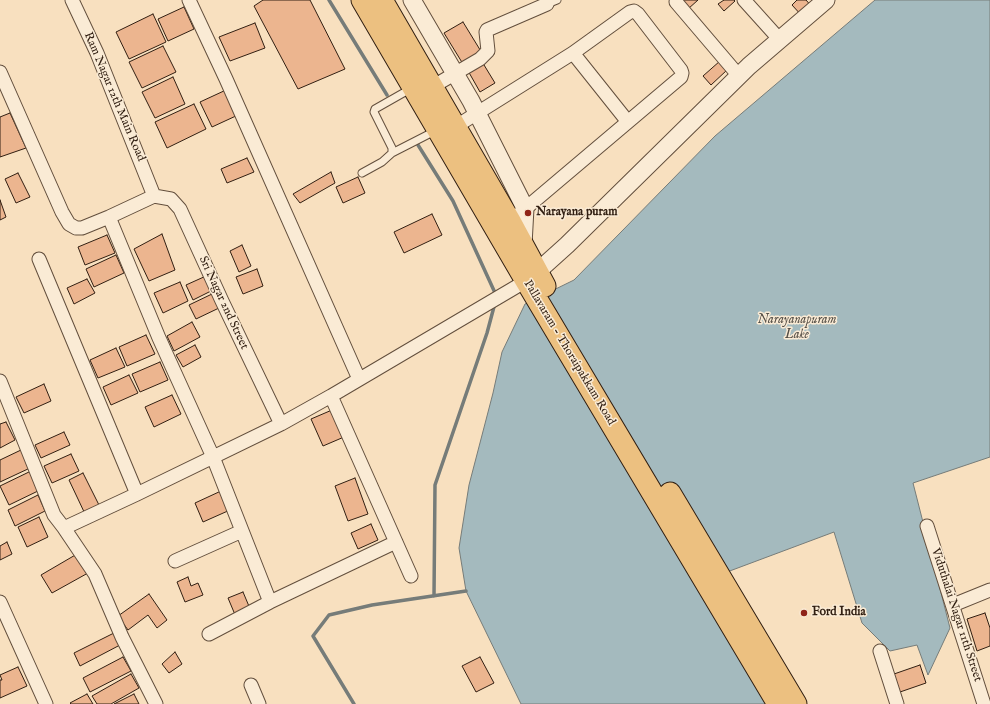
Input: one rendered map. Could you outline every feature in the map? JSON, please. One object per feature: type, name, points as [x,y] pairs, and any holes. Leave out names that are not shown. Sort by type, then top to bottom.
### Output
[{"type":"main road","name":"Pallavaram - Thoraipakkam Road","points":[[362,0],[422,87],[778,704]]},
{"type":"main road","name":"Pallavaram - Thoraipakkam Road","points":[[382,0],[422,87]]},
{"type":"main road","name":"Pallavaram - Thoraipakkam Road","points":[[446,128],[517,215],[523,245],[532,277],[796,704]]},
{"type":"street","name":"Ram Nagar 12th Main Road","points":[[72,0],[97,53],[154,196]]},
{"type":"street","points":[[189,0],[229,86],[359,380]]},
{"type":"street","points":[[412,0],[471,101],[477,114],[517,215],[681,77],[682,74],[638,14],[634,11],[630,12],[573,53],[477,114],[446,128]]},
{"type":"street","points":[[744,0],[780,40]]},
{"type":"street","points":[[64,528],[281,424],[501,297],[532,277],[568,245],[739,76],[822,1]]},
{"type":"street","points":[[422,87],[455,73],[480,58],[488,51],[486,32],[488,30],[552,2]]},
{"type":"street","points":[[676,2],[739,76]]},
{"type":"street","points":[[573,53],[628,122]]},
{"type":"street","points":[[0,72],[62,212],[69,224],[76,228],[82,228],[154,196]]},
{"type":"street","name":"Sri Nagar 2nd Street","points":[[154,196],[171,199],[180,209],[281,424]]},
{"type":"street","points":[[109,217],[159,338],[213,457],[270,602]]},
{"type":"street","points":[[39,259],[137,494]]},
{"type":"street","points":[[0,381],[54,515],[95,574],[122,637],[156,704]]},
{"type":"street","points":[[331,396],[411,576]]},
{"type":"street","name":"Viduthalai Nagar 11th Street","points":[[927,526],[953,605],[985,684],[984,704]]},
{"type":"street","points":[[175,561],[242,531]]},
{"type":"street","points":[[209,634],[270,602],[396,542]]},
{"type":"street","points":[[953,605],[990,590]]},
{"type":"street","points":[[0,602],[46,704]]},
{"type":"street","points":[[880,651],[897,704]]},
{"type":"street","points":[[251,685],[259,704]]},
{"type":"lane","points":[[392,152],[392,148],[374,112],[375,109],[422,87]]},
{"type":"lane","points":[[362,173],[382,162],[392,152],[446,128]]},
{"type":"water","name":"Narayanapuram Lake","points":[[875,0],[990,0],[990,457],[913,483],[950,628],[928,675],[917,645],[890,651],[862,623],[834,532],[727,572],[776,704],[521,704],[466,591],[459,548],[469,485],[502,352],[525,304],[574,280],[715,136]]},
{"type":"building","points":[[263,0],[310,0],[345,69],[298,89],[254,6]]},
{"type":"building","points":[[681,0],[698,0],[688,9]]},
{"type":"building","points":[[724,0],[735,1],[724,11],[718,4]]},
{"type":"building","points":[[797,0],[806,0],[813,8],[803,17],[792,5]]},
{"type":"building","points":[[184,7],[194,29],[168,41],[158,19]]},
{"type":"building","points":[[153,14],[166,42],[129,59],[116,32]]},
{"type":"building","points":[[463,22],[482,53],[463,64],[444,33]]},
{"type":"building","points":[[255,23],[265,48],[230,61],[219,37]]},
{"type":"building","points":[[163,46],[176,72],[142,88],[129,62]]},
{"type":"building","points":[[481,60],[495,83],[480,92],[467,69]]},
{"type":"building","points":[[720,61],[727,70],[711,85],[703,76]]},
{"type":"building","points":[[173,77],[185,104],[155,118],[142,92]]},
{"type":"building","points":[[226,90],[238,115],[212,127],[200,102]]},
{"type":"building","points":[[194,104],[206,129],[167,148],[155,122]]},
{"type":"building","points":[[10,113],[26,148],[0,157],[0,117]]},
{"type":"building","points":[[247,158],[254,172],[227,183],[221,169]]},
{"type":"building","points":[[331,172],[335,183],[300,203],[293,194]]},
{"type":"building","points":[[18,173],[30,197],[16,203],[5,179]]},
{"type":"building","points":[[358,177],[365,193],[343,203],[336,187]]},
{"type":"building","points":[[0,200],[6,217],[0,220]]},
{"type":"building","points":[[432,214],[442,235],[404,253],[394,232]]},
{"type":"building","points":[[162,234],[175,270],[149,281],[134,249]]},
{"type":"building","points":[[107,235],[115,253],[85,265],[78,247]]},
{"type":"building","points":[[242,245],[251,266],[239,272],[230,251]]},
{"type":"building","points":[[116,255],[124,273],[94,287],[86,269]]},
{"type":"building","points":[[257,269],[263,286],[243,294],[236,277]]},
{"type":"building","points":[[206,276],[213,290],[193,300],[186,285]]},
{"type":"building","points":[[87,279],[95,293],[74,304],[67,288]]},
{"type":"building","points":[[180,282],[188,301],[163,313],[154,293]]},
{"type":"building","points":[[212,294],[219,308],[196,319],[189,305]]},
{"type":"building","points":[[192,322],[200,337],[174,351],[167,336]]},
{"type":"building","points":[[146,335],[155,354],[127,366],[119,347]]},
{"type":"building","points":[[195,345],[201,357],[183,367],[176,355]]},
{"type":"building","points":[[116,348],[125,367],[98,378],[90,360]]},
{"type":"building","points":[[160,362],[168,380],[140,392],[132,374]]},
{"type":"building","points":[[129,375],[138,393],[111,405],[103,387]]},
{"type":"building","points":[[44,384],[51,401],[24,413],[16,397]]},
{"type":"building","points":[[172,395],[181,414],[154,427],[145,407]]},
{"type":"building","points":[[332,410],[344,437],[323,446],[311,419]]},
{"type":"building","points":[[6,422],[15,440],[0,448],[0,424]]},
{"type":"building","points":[[64,432],[70,445],[41,458],[35,445]]},
{"type":"building","points":[[21,450],[30,468],[0,482],[0,460]]},
{"type":"building","points":[[71,454],[79,471],[52,483],[44,466]]},
{"type":"building","points":[[31,471],[40,490],[9,505],[0,486]]},
{"type":"building","points":[[83,473],[101,509],[86,516],[69,480]]},
{"type":"building","points":[[355,478],[368,514],[348,521],[335,486]]},
{"type":"building","points":[[221,491],[230,510],[203,522],[195,503]]},
{"type":"building","points":[[38,495],[45,511],[15,526],[8,510]]},
{"type":"building","points":[[39,517],[48,537],[27,547],[18,527]]},
{"type":"building","points":[[371,524],[378,540],[358,549],[351,533]]},
{"type":"building","points":[[7,542],[12,554],[0,560],[0,546]]},
{"type":"building","points":[[77,554],[88,573],[52,593],[41,575]]},
{"type":"building","points":[[188,577],[191,586],[198,583],[203,595],[185,602],[177,582]]},
{"type":"building","points":[[243,592],[251,611],[236,617],[228,598]]},
{"type":"building","points":[[149,594],[167,620],[157,628],[148,615],[128,630],[118,616]]},
{"type":"building","points":[[985,613],[990,628],[990,646],[977,651],[967,619]]},
{"type":"building","points":[[114,633],[120,645],[80,666],[74,653]]},
{"type":"building","points":[[175,652],[182,664],[169,673],[162,664]]},
{"type":"building","points":[[123,657],[131,671],[90,692],[83,678]]},
{"type":"building","points":[[480,657],[494,683],[476,692],[462,666]]},
{"type":"building","points":[[920,665],[926,683],[900,692],[894,674]]},
{"type":"building","points":[[18,667],[27,686],[0,698],[0,680],[2,680],[0,675]]},
{"type":"building","points":[[131,674],[139,688],[111,704],[97,704],[92,696]]},
{"type":"building","points":[[87,694],[93,704],[70,703]]},
{"type":"building","points":[[134,694],[139,704],[114,704]]},
{"type":"waterway","points":[[329,0],[387,95]]},
{"type":"waterway","points":[[418,145],[453,201],[496,295]]},
{"type":"waterway","points":[[434,596],[435,485],[487,333],[495,303]]},
{"type":"waterway","points":[[354,704],[313,636],[329,615],[372,605],[466,591]]},
{"type":"place","name":"Narayana puram","points":[[528,213]]},
{"type":"place","name":"Ford India","points":[[804,613]]}]
